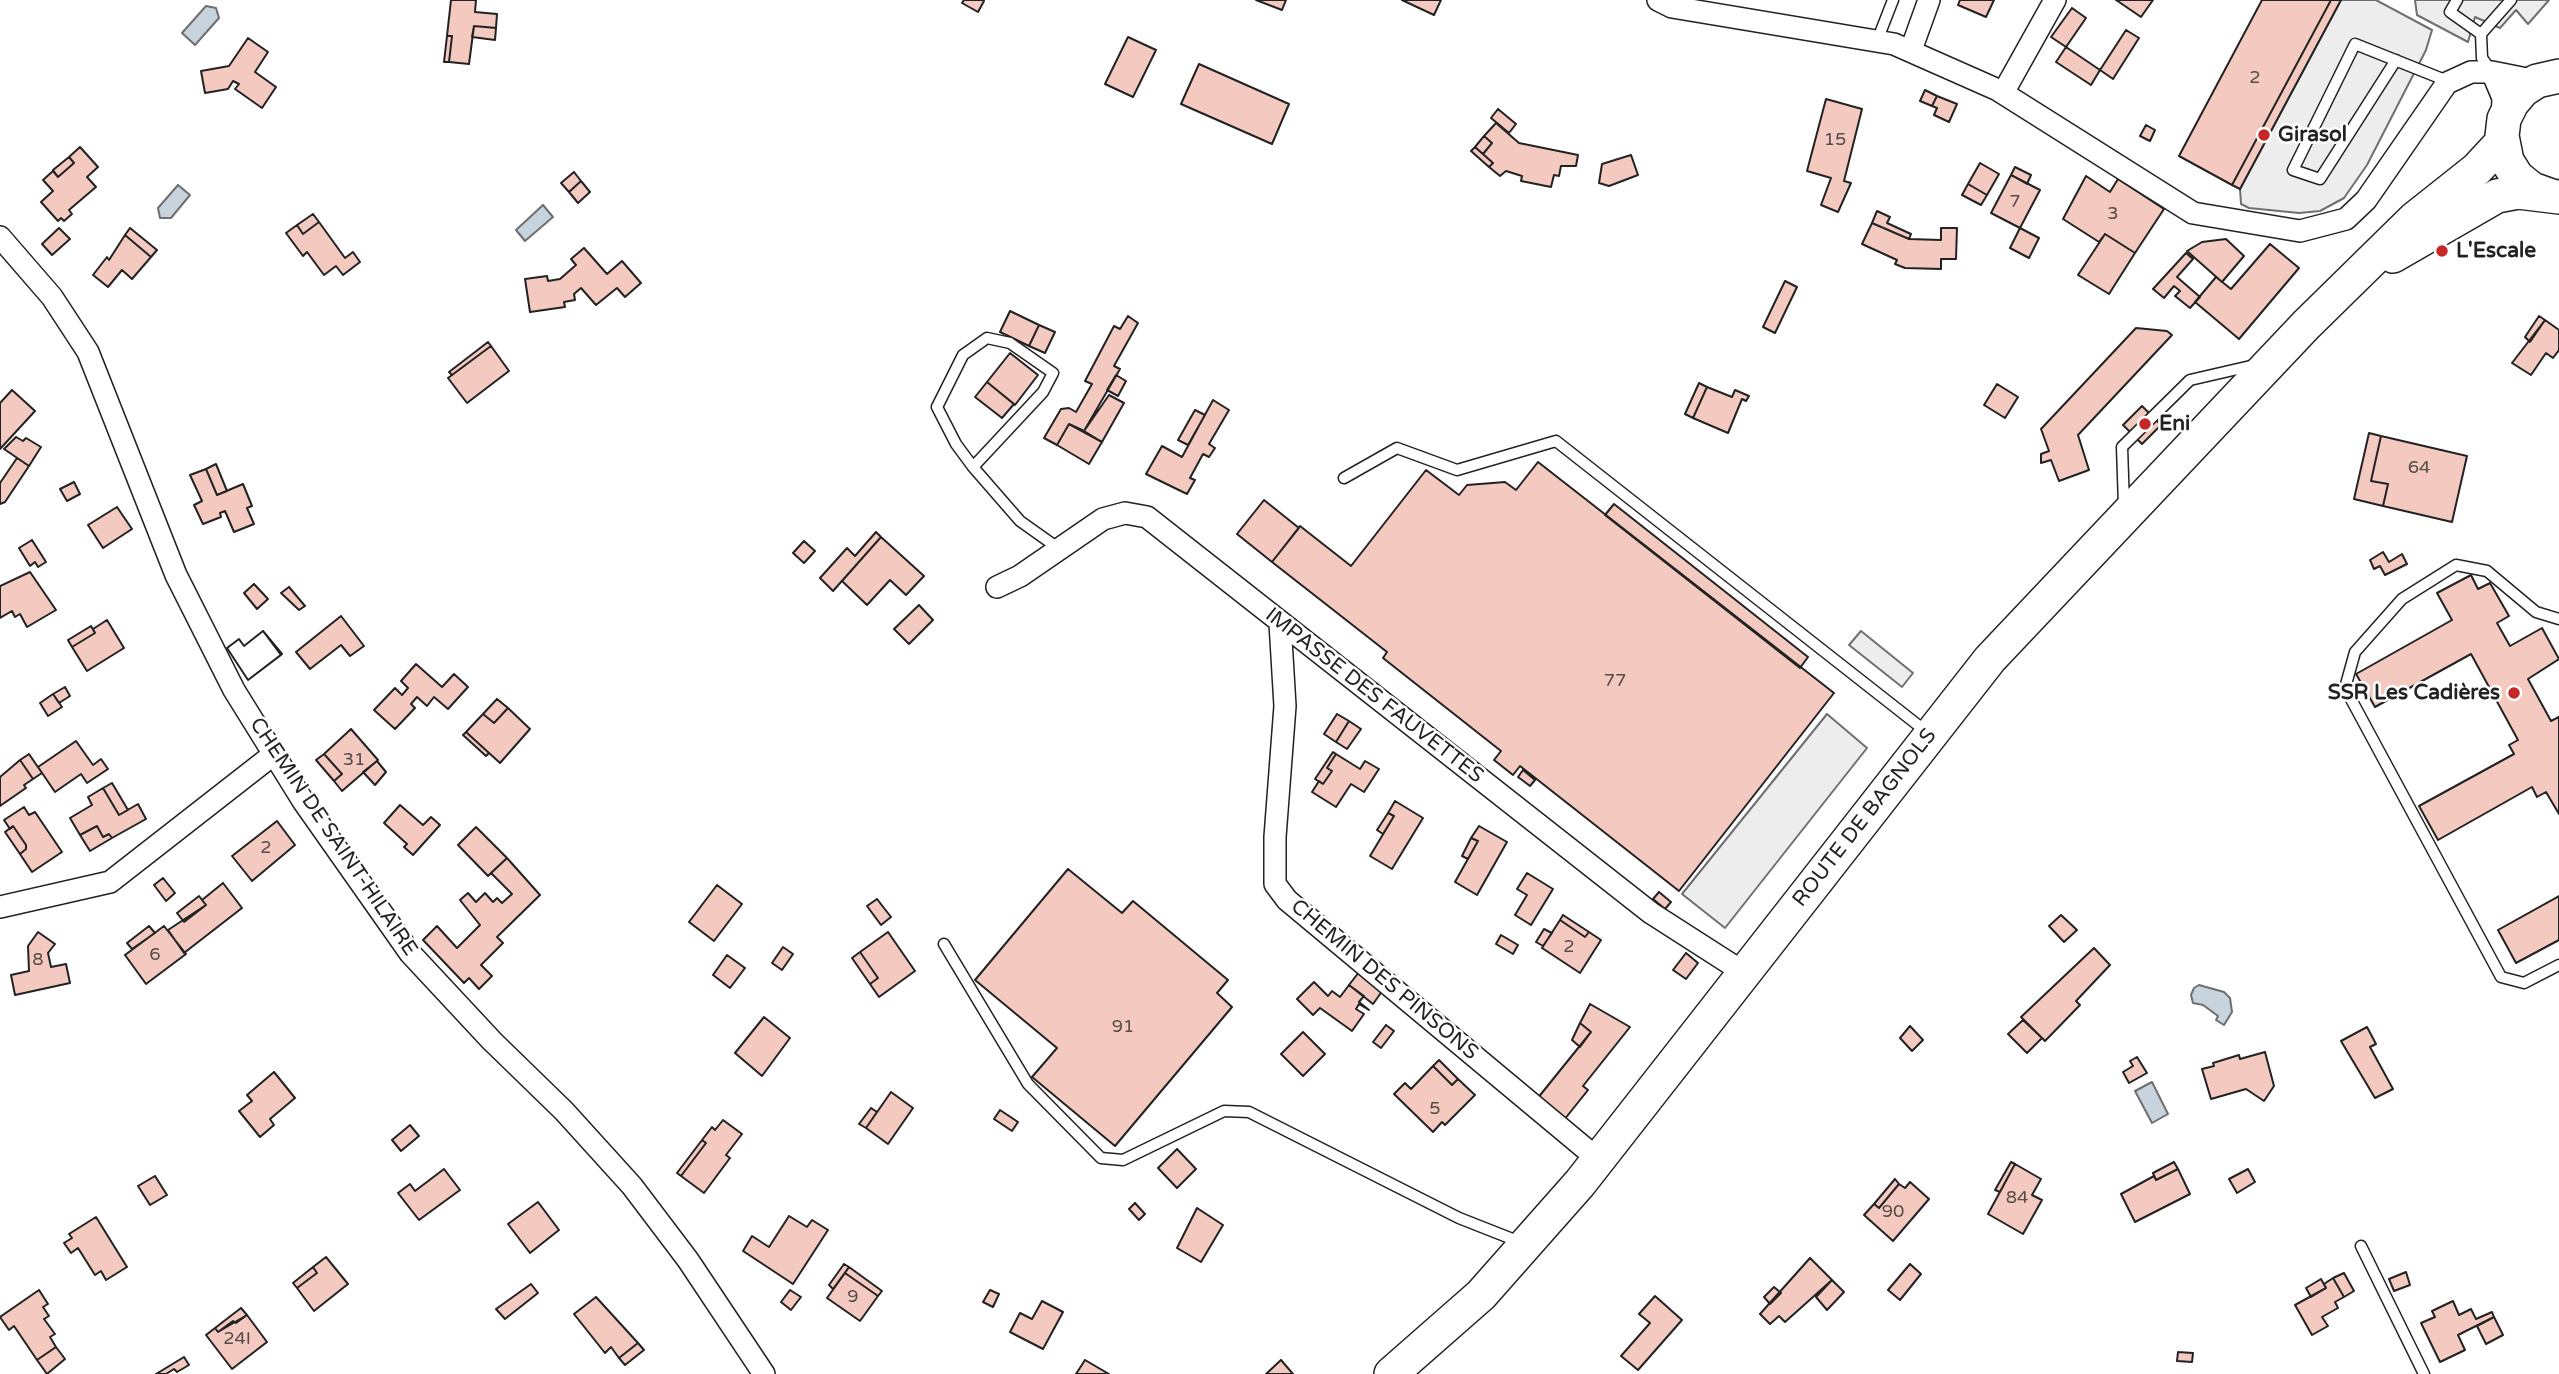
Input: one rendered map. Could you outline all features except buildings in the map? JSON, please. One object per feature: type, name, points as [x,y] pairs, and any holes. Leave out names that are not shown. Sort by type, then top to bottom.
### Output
[{"type":"main road","points":[[2358,277],[2414,219],[2477,169],[2502,139],[2512,103],[2553,77]]},
{"type":"main road","points":[[2502,139],[2507,161],[2517,177],[2532,189],[2554,197]]},
{"type":"main road","points":[[2358,277],[2497,197],[2518,192],[2554,197]]},
{"type":"main road","name":"ROUTE DE BAGNOLS","points":[[1391,1374],[1481,1295],[1599,1160],[1743,972],[1990,659],[2125,520],[2271,362],[2358,277]]},
{"type":"street","points":[[1658,0],[1672,7],[1877,41],[1911,50],[2003,93],[2193,213],[2300,231],[2346,219],[2360,206],[2450,82],[2471,72],[2553,77]]},
{"type":"street","points":[[1911,50],[1929,0]]},
{"type":"street","points":[[2003,93],[2055,0]]},
{"type":"street","points":[[2492,72],[2502,98],[2502,139]]},
{"type":"street","name":"CHEMIN DE SAINT-HILAIRE","points":[[0,237],[52,298],[88,352],[176,575],[234,690],[274,754],[410,953],[492,1041],[564,1111],[632,1186],[688,1259],[764,1374]]},
{"type":"street","name":"IMPASSE DES FAUVETTES","points":[[997,587],[1020,576],[1103,519],[1125,513],[1147,517],[1178,538],[1280,623],[1651,913],[1743,972]]},
{"type":"street","name":"CHEMIN DES PINSONS","points":[[1280,623],[1285,706],[1275,837],[1275,884],[1287,900],[1599,1160]]},
{"type":"street","points":[[0,907],[110,882],[274,754]]},
{"type":"lane","points":[[1877,41],[1893,0]]},
{"type":"lane","points":[[2456,0],[2450,12],[2482,34]]},
{"type":"lane","points":[[2492,72],[2482,58],[2482,34],[2511,0]]},
{"type":"lane","points":[[2396,60],[2320,179],[2292,170],[2355,44],[2396,60],[2450,82]]},
{"type":"lane","points":[[973,467],[1043,392],[1053,373],[1010,343],[987,338],[963,355],[937,407],[956,444],[973,467],[1020,521],[1058,548]]},
{"type":"lane","points":[[2125,520],[2122,447],[2190,380],[2271,362]]},
{"type":"lane","points":[[1344,478],[1398,448],[1457,470],[1556,441],[1930,735]]},
{"type":"lane","points":[[2559,619],[2536,612],[2487,571],[2456,565],[2402,599],[2355,652],[2345,688],[2501,977],[2524,983],[2559,965]]},
{"type":"lane","points":[[944,944],[1028,1084],[1101,1158],[1123,1160],[1224,1111],[1250,1112],[1459,1218],[1526,1245]]},
{"type":"lane","points":[[2361,1246],[2424,1374]]},
{"type":"shaded area","points":[[2341,0],[2376,0],[2432,30],[2426,50],[2367,165],[2344,198],[2320,211],[2299,213],[2249,208],[2241,204],[2240,189]]},
{"type":"shaded area","points":[[2415,0],[2549,0],[2528,24],[2516,10],[2500,28],[2475,17],[2468,42],[2417,15]]},
{"type":"shaded area","points":[[206,6],[216,8],[219,18],[195,45],[182,33]]},
{"type":"shaded area","points":[[178,185],[190,195],[171,218],[160,218],[158,208]]},
{"type":"shaded area","points":[[543,205],[553,217],[525,241],[516,230]]},
{"type":"shaded area","points":[[1861,631],[1913,673],[1902,687],[1849,645]]},
{"type":"shaded area","points":[[1827,714],[1867,748],[1725,928],[1682,894]]},
{"type":"shaded area","points":[[2199,985],[2224,992],[2230,998],[2232,1012],[2224,1025],[2216,1020],[2218,1016],[2203,1005],[2193,1003],[2191,995]]},
{"type":"shaded area","points":[[2152,1082],[2168,1114],[2152,1123],[2135,1091]]},
{"type":"place","name":"Girasol","points":[[2264,135]]},
{"type":"place","name":"L'Escale","points":[[2442,251]]},
{"type":"place","name":"Eni","points":[[2145,424]]},
{"type":"place","name":"SSR Les Cadières","points":[[2514,693]]}]
